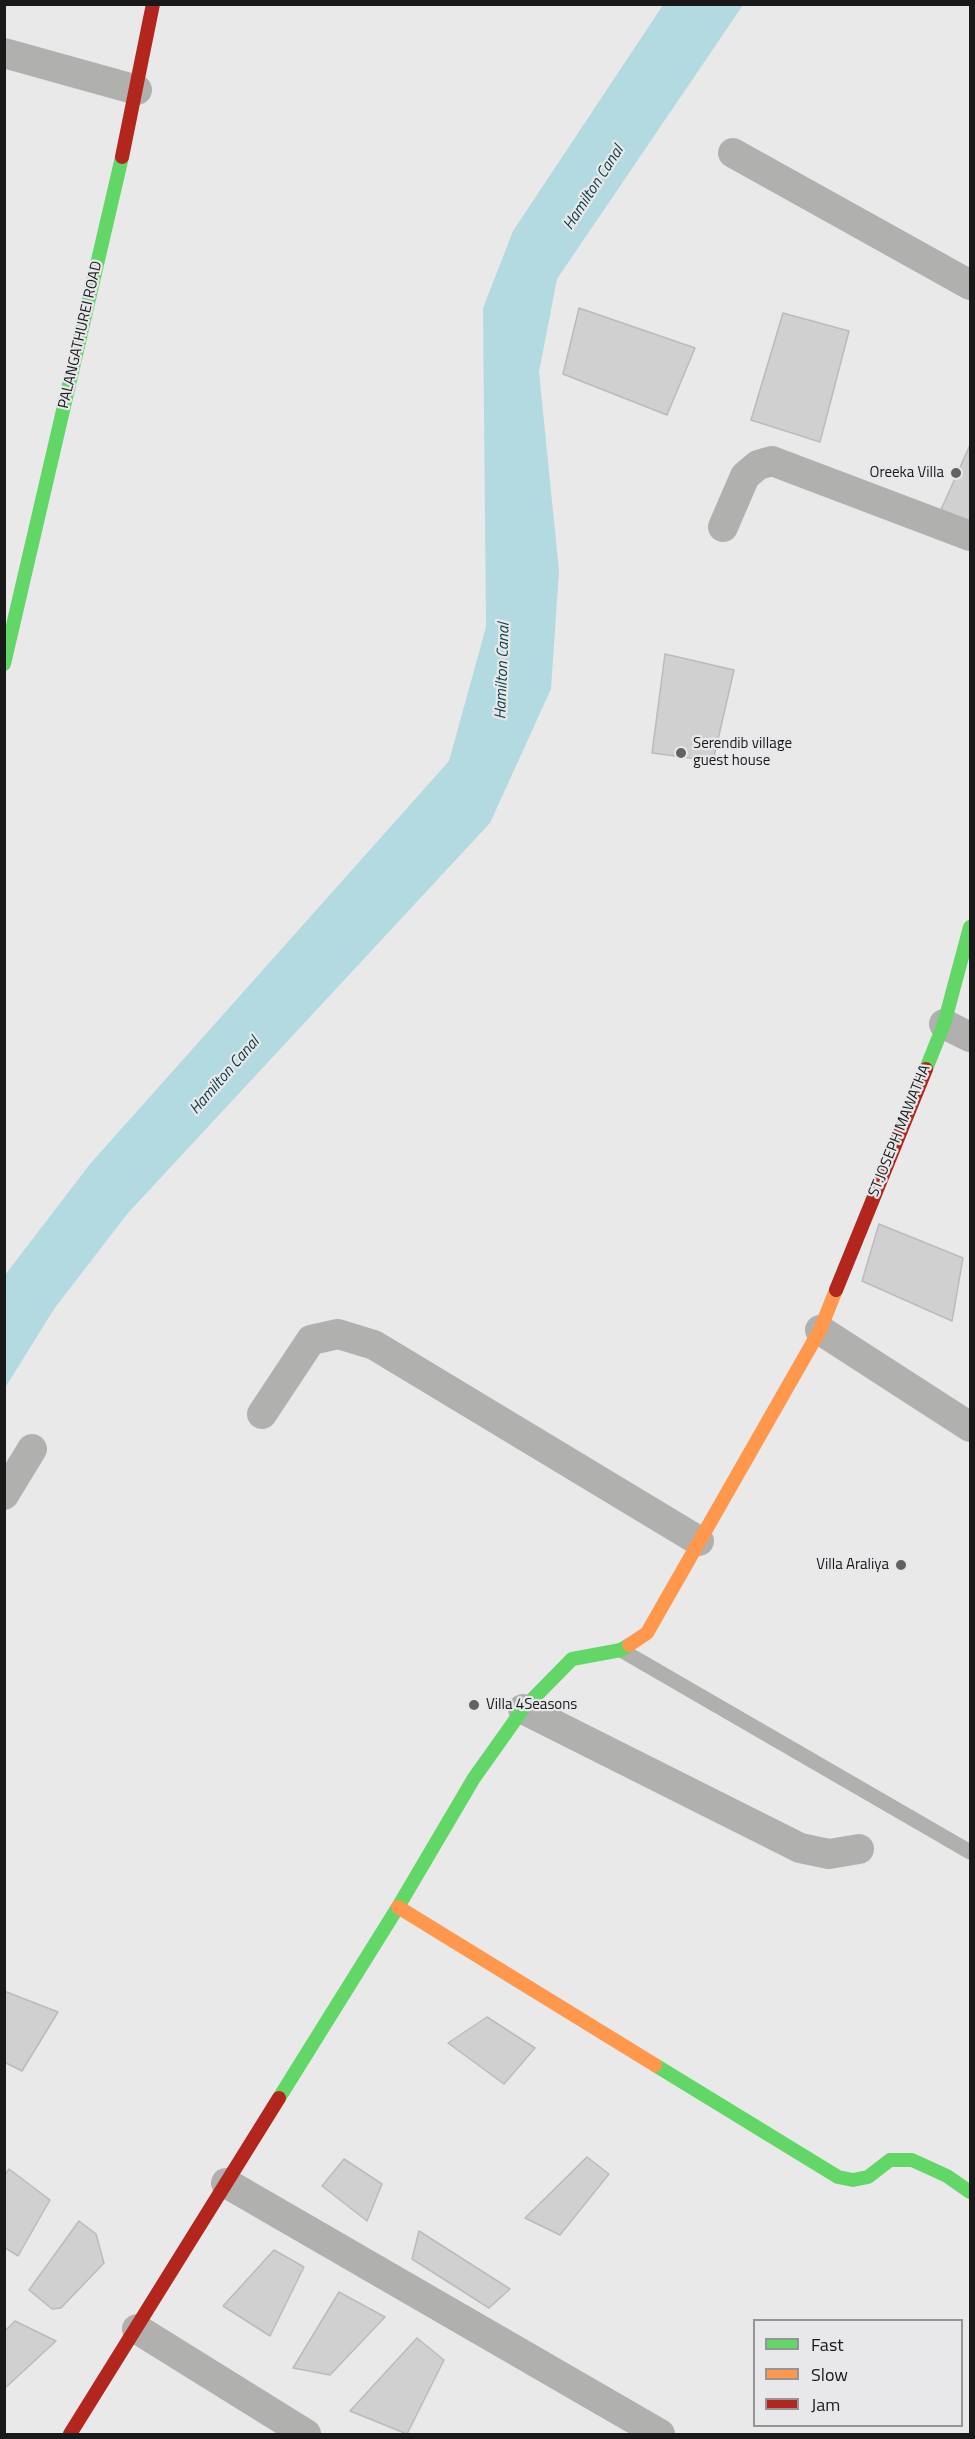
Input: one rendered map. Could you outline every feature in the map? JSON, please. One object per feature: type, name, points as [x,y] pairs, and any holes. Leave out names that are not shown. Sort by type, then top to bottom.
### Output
[{"type":"street","name":"PALANGATHUREI ROAD","points":[[5,662],[137,90],[153,4]]},
{"type":"street","points":[[4,53],[137,90]]},
{"type":"street","points":[[734,153],[970,285]]},
{"type":"street","points":[[723,527],[745,476],[758,465],[772,461],[970,536]]},
{"type":"street","name":"ST.JOSEPH MAWATHA","points":[[621,1650],[647,1633],[820,1330],[944,1024],[970,927]]},
{"type":"street","points":[[944,1024],[970,1037]]},
{"type":"street","points":[[820,1330],[970,1427]]},
{"type":"street","points":[[262,1414],[311,1340],[338,1334],[374,1345],[699,1541]]},
{"type":"street","points":[[4,1495],[32,1449]]},
{"type":"street","points":[[70,2434],[398,1907],[474,1778],[524,1709],[572,1659],[621,1650]]},
{"type":"street","points":[[524,1709],[800,1848],[829,1854],[859,1850]]},
{"type":"street","points":[[398,1907],[838,2177],[853,2180],[868,2177],[890,2160],[912,2160],[947,2176],[970,2192]]},
{"type":"street","points":[[226,2183],[660,2434]]},
{"type":"street","points":[[137,2329],[306,2434]]},
{"type":"lane","points":[[621,1650],[970,1852]]},
{"type":"water","name":"Hamilton Canal","points":[[663,5],[743,5],[557,279],[539,372],[559,571],[551,689],[490,823],[128,1213],[54,1309],[5,1388],[5,1275],[90,1164],[449,761],[486,627],[483,308],[513,231]]},
{"type":"building","points":[[579,308],[695,348],[667,415],[563,374]]},
{"type":"building","points":[[783,313],[849,331],[820,442],[751,420]]},
{"type":"building","points":[[970,445],[970,528],[939,514]]},
{"type":"building","points":[[665,654],[734,670],[713,761],[652,753]]},
{"type":"building","points":[[879,1224],[963,1258],[952,1321],[862,1281]]},
{"type":"building","points":[[4,1991],[58,2012],[22,2071],[4,2062]]},
{"type":"building","points":[[487,2017],[535,2048],[504,2084],[448,2043]]},
{"type":"building","points":[[587,2157],[609,2174],[560,2235],[525,2218]]},
{"type":"building","points":[[344,2159],[382,2184],[367,2221],[322,2186]]},
{"type":"building","points":[[9,2169],[50,2200],[18,2256],[4,2247],[4,2176]]},
{"type":"building","points":[[79,2221],[96,2234],[104,2263],[61,2308],[52,2309],[29,2290]]},
{"type":"building","points":[[419,2231],[510,2289],[489,2308],[412,2259]]},
{"type":"building","points":[[274,2250],[304,2267],[270,2336],[223,2306]]},
{"type":"building","points":[[339,2292],[385,2317],[330,2375],[293,2368]]},
{"type":"building","points":[[15,2321],[56,2341],[4,2389],[4,2332]]},
{"type":"building","points":[[417,2338],[444,2360],[407,2434],[350,2411]]},
{"type":"traffic: fast","points":[[4,664],[122,157]]},
{"type":"traffic: fast","points":[[926,1069],[944,1024],[970,927]]},
{"type":"traffic: fast","points":[[279,2098],[398,1907],[474,1778],[523,1709],[572,1659],[621,1650],[629,1645]]},
{"type":"traffic: fast","points":[[655,2065],[838,2177],[853,2180],[868,2177],[890,2160],[912,2160],[947,2176],[970,2192]]},
{"type":"traffic: slow","points":[[629,1645],[647,1633],[820,1330],[836,1290]]},
{"type":"traffic: slow","points":[[398,1907],[655,2065]]},
{"type":"traffic: jam","points":[[122,157],[153,4]]},
{"type":"traffic: jam","points":[[836,1290],[926,1069]]},
{"type":"traffic: jam","points":[[70,2434],[279,2098]]},
{"type":"place","name":"Oreeka Villa","points":[[956,473]]},
{"type":"place","name":"Serendib village guest house","points":[[681,753]]},
{"type":"place","name":"Villa Araliya","points":[[901,1565]]},
{"type":"place","name":"Villa 4Seasons","points":[[474,1705]]}]
